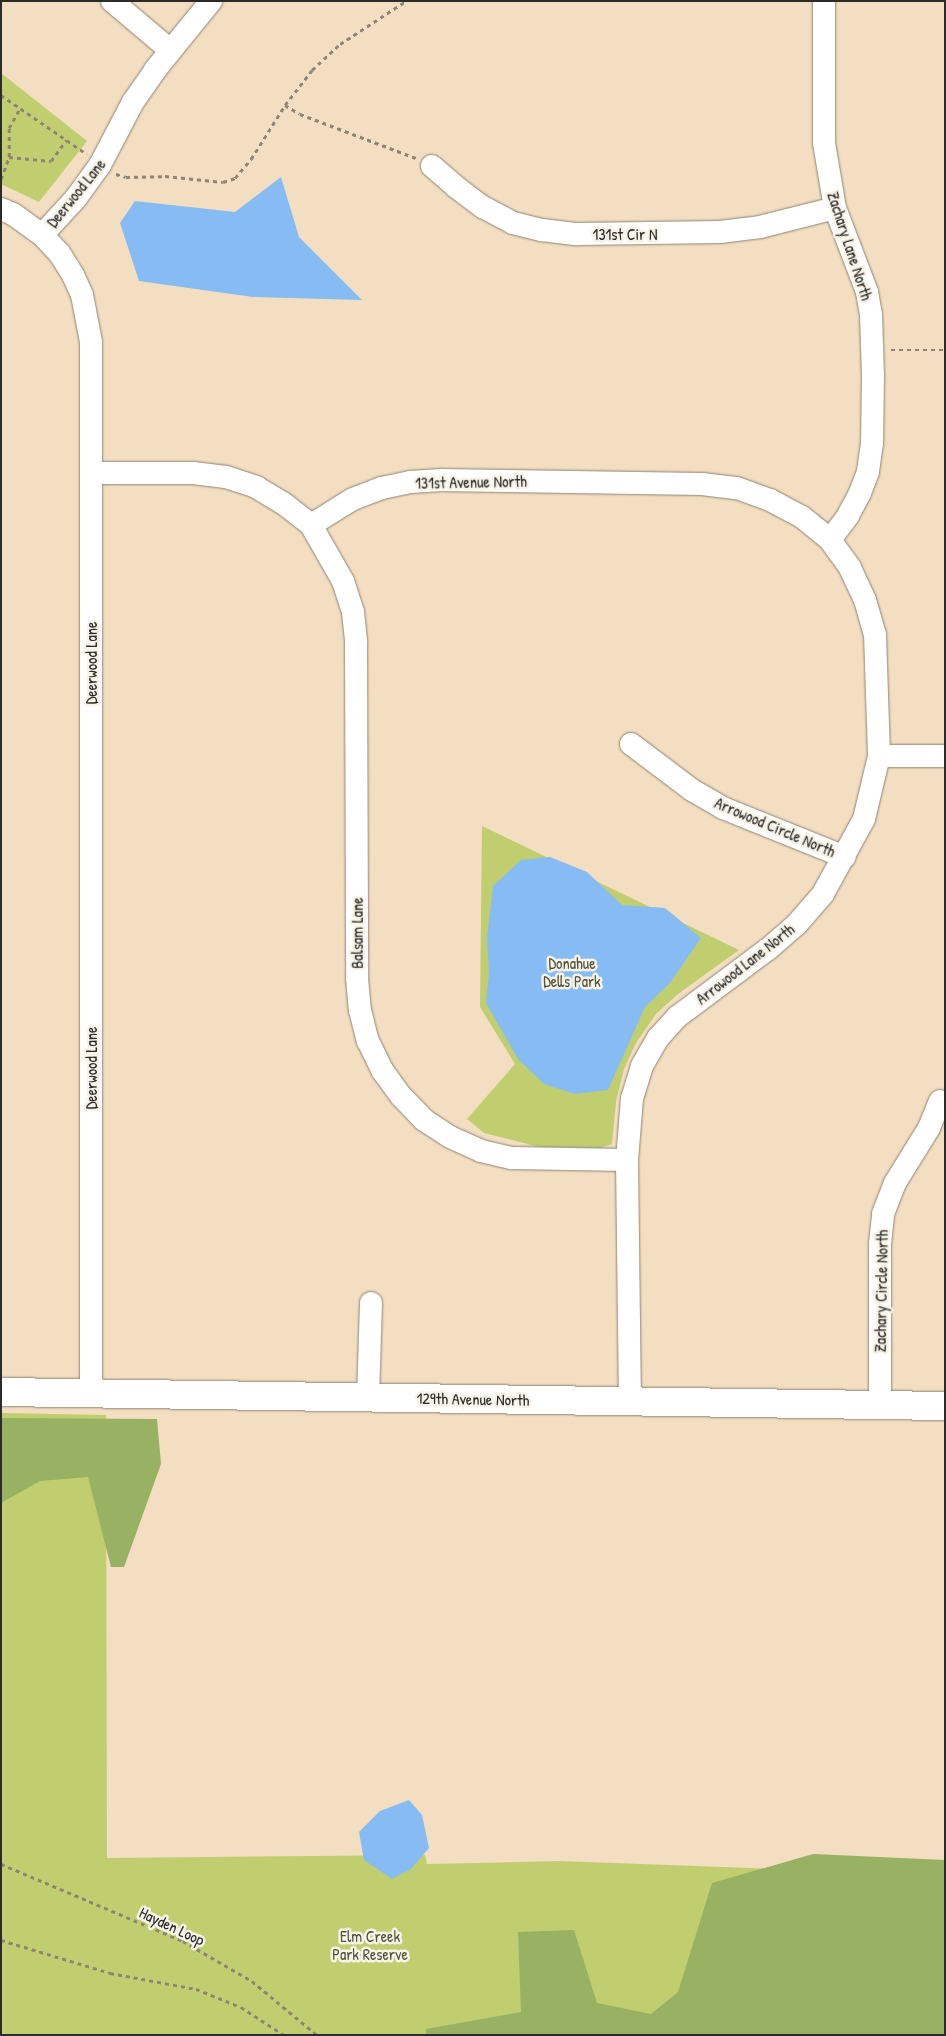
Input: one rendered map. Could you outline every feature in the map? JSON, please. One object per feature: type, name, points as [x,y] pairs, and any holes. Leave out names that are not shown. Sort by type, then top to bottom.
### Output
[{"type":"main road","name":"129th Avenue North","points":[[1,1392],[945,1406]]},
{"type":"street","points":[[112,1],[170,50]]},
{"type":"street","name":"Deerwood Lane","points":[[91,1394],[90,342],[88,318],[82,295],[73,275],[59,253],[42,234],[76,198],[100,165],[133,102],[170,50],[211,1]]},
{"type":"street","name":"Zachary Lane North","points":[[824,1],[824,143],[835,208],[867,292],[872,349],[872,442],[868,472],[848,516],[830,540]]},
{"type":"street","name":"131st Cir N","points":[[432,166],[463,192],[513,222],[542,230],[577,234],[720,232],[760,227],[835,208]]},
{"type":"street","points":[[1,209],[13,214],[42,234]]},
{"type":"street","points":[[91,473],[193,473],[226,477],[256,487],[283,503],[311,525]]},
{"type":"street","name":"131st Avenue North","points":[[311,525],[353,499],[382,488],[411,482],[441,480],[702,484],[737,488],[770,500],[802,517],[830,540]]},
{"type":"street","name":"Balsam Lane","points":[[311,525],[343,581],[353,612],[356,643],[357,978],[360,1010],[368,1041],[382,1070],[401,1096],[424,1120],[450,1137],[481,1151],[512,1158],[627,1160]]},
{"type":"street","name":"Arrowood Lane North","points":[[630,1402],[627,1160],[632,1098],[642,1066],[658,1038],[676,1017],[768,949],[797,924],[823,894],[845,857],[864,819],[878,756],[875,634],[865,600],[854,576],[830,540]]},
{"type":"street","name":"Arrowood Circle North","points":[[631,744],[692,790],[723,808],[845,857]]},
{"type":"street","points":[[878,756],[945,756]]},
{"type":"street","name":"Zachary Circle North","points":[[880,1405],[880,1244],[883,1214],[894,1183],[930,1128],[940,1101]]},
{"type":"street","points":[[368,1398],[371,1303]]},
{"type":"path","points":[[1,95],[100,165],[126,177],[165,176],[223,182],[235,178],[243,170],[286,105],[312,70],[340,44],[406,1]]},
{"type":"path","points":[[286,105],[300,114],[432,166]]},
{"type":"path","points":[[1,179],[9,157],[9,128],[20,108]]},
{"type":"path","points":[[9,157],[50,161],[66,140]]},
{"type":"path","points":[[872,349],[945,350]]},
{"type":"path","name":"Hayden Loop","points":[[1,1864],[183,1941],[252,1980],[318,2035]]},
{"type":"path","points":[[1,1940],[110,1973],[196,1989],[241,2007],[284,2035]]},
{"type":"green space","points":[[1,73],[87,141],[39,202],[1,184]]},
{"type":"green space","name":"Donahue Dells Park","points":[[482,826],[739,950],[678,994],[656,1014],[636,1043],[624,1069],[616,1102],[612,1144],[600,1148],[539,1147],[484,1133],[467,1119],[515,1064],[480,1007]]},
{"type":"green space","name":"Elm Creek Park Reserve","points":[[1,1413],[106,1415],[107,1858],[425,1855],[427,1864],[560,1861],[945,1875],[945,2035],[1,2035]]},
{"type":"green space","points":[[1,1418],[157,1419],[161,1464],[124,1567],[111,1567],[88,1477],[40,1481],[1,1503]]},
{"type":"green space","points":[[813,1854],[945,1860],[945,2035],[426,2035],[426,2029],[521,2012],[518,1932],[574,1930],[597,2003],[651,2014],[678,1992],[712,1883]]},
{"type":"water","points":[[281,177],[299,237],[362,300],[253,297],[139,281],[120,223],[135,201],[235,212]]},
{"type":"water","name":"Donahue Dells Park","points":[[550,857],[587,872],[622,905],[665,908],[701,938],[670,983],[645,1007],[608,1090],[575,1094],[544,1084],[518,1059],[486,1003],[489,973],[487,938],[493,886],[521,860]]},
{"type":"water","points":[[409,1800],[422,1815],[429,1848],[411,1869],[392,1879],[364,1860],[359,1832],[380,1811]]}]
